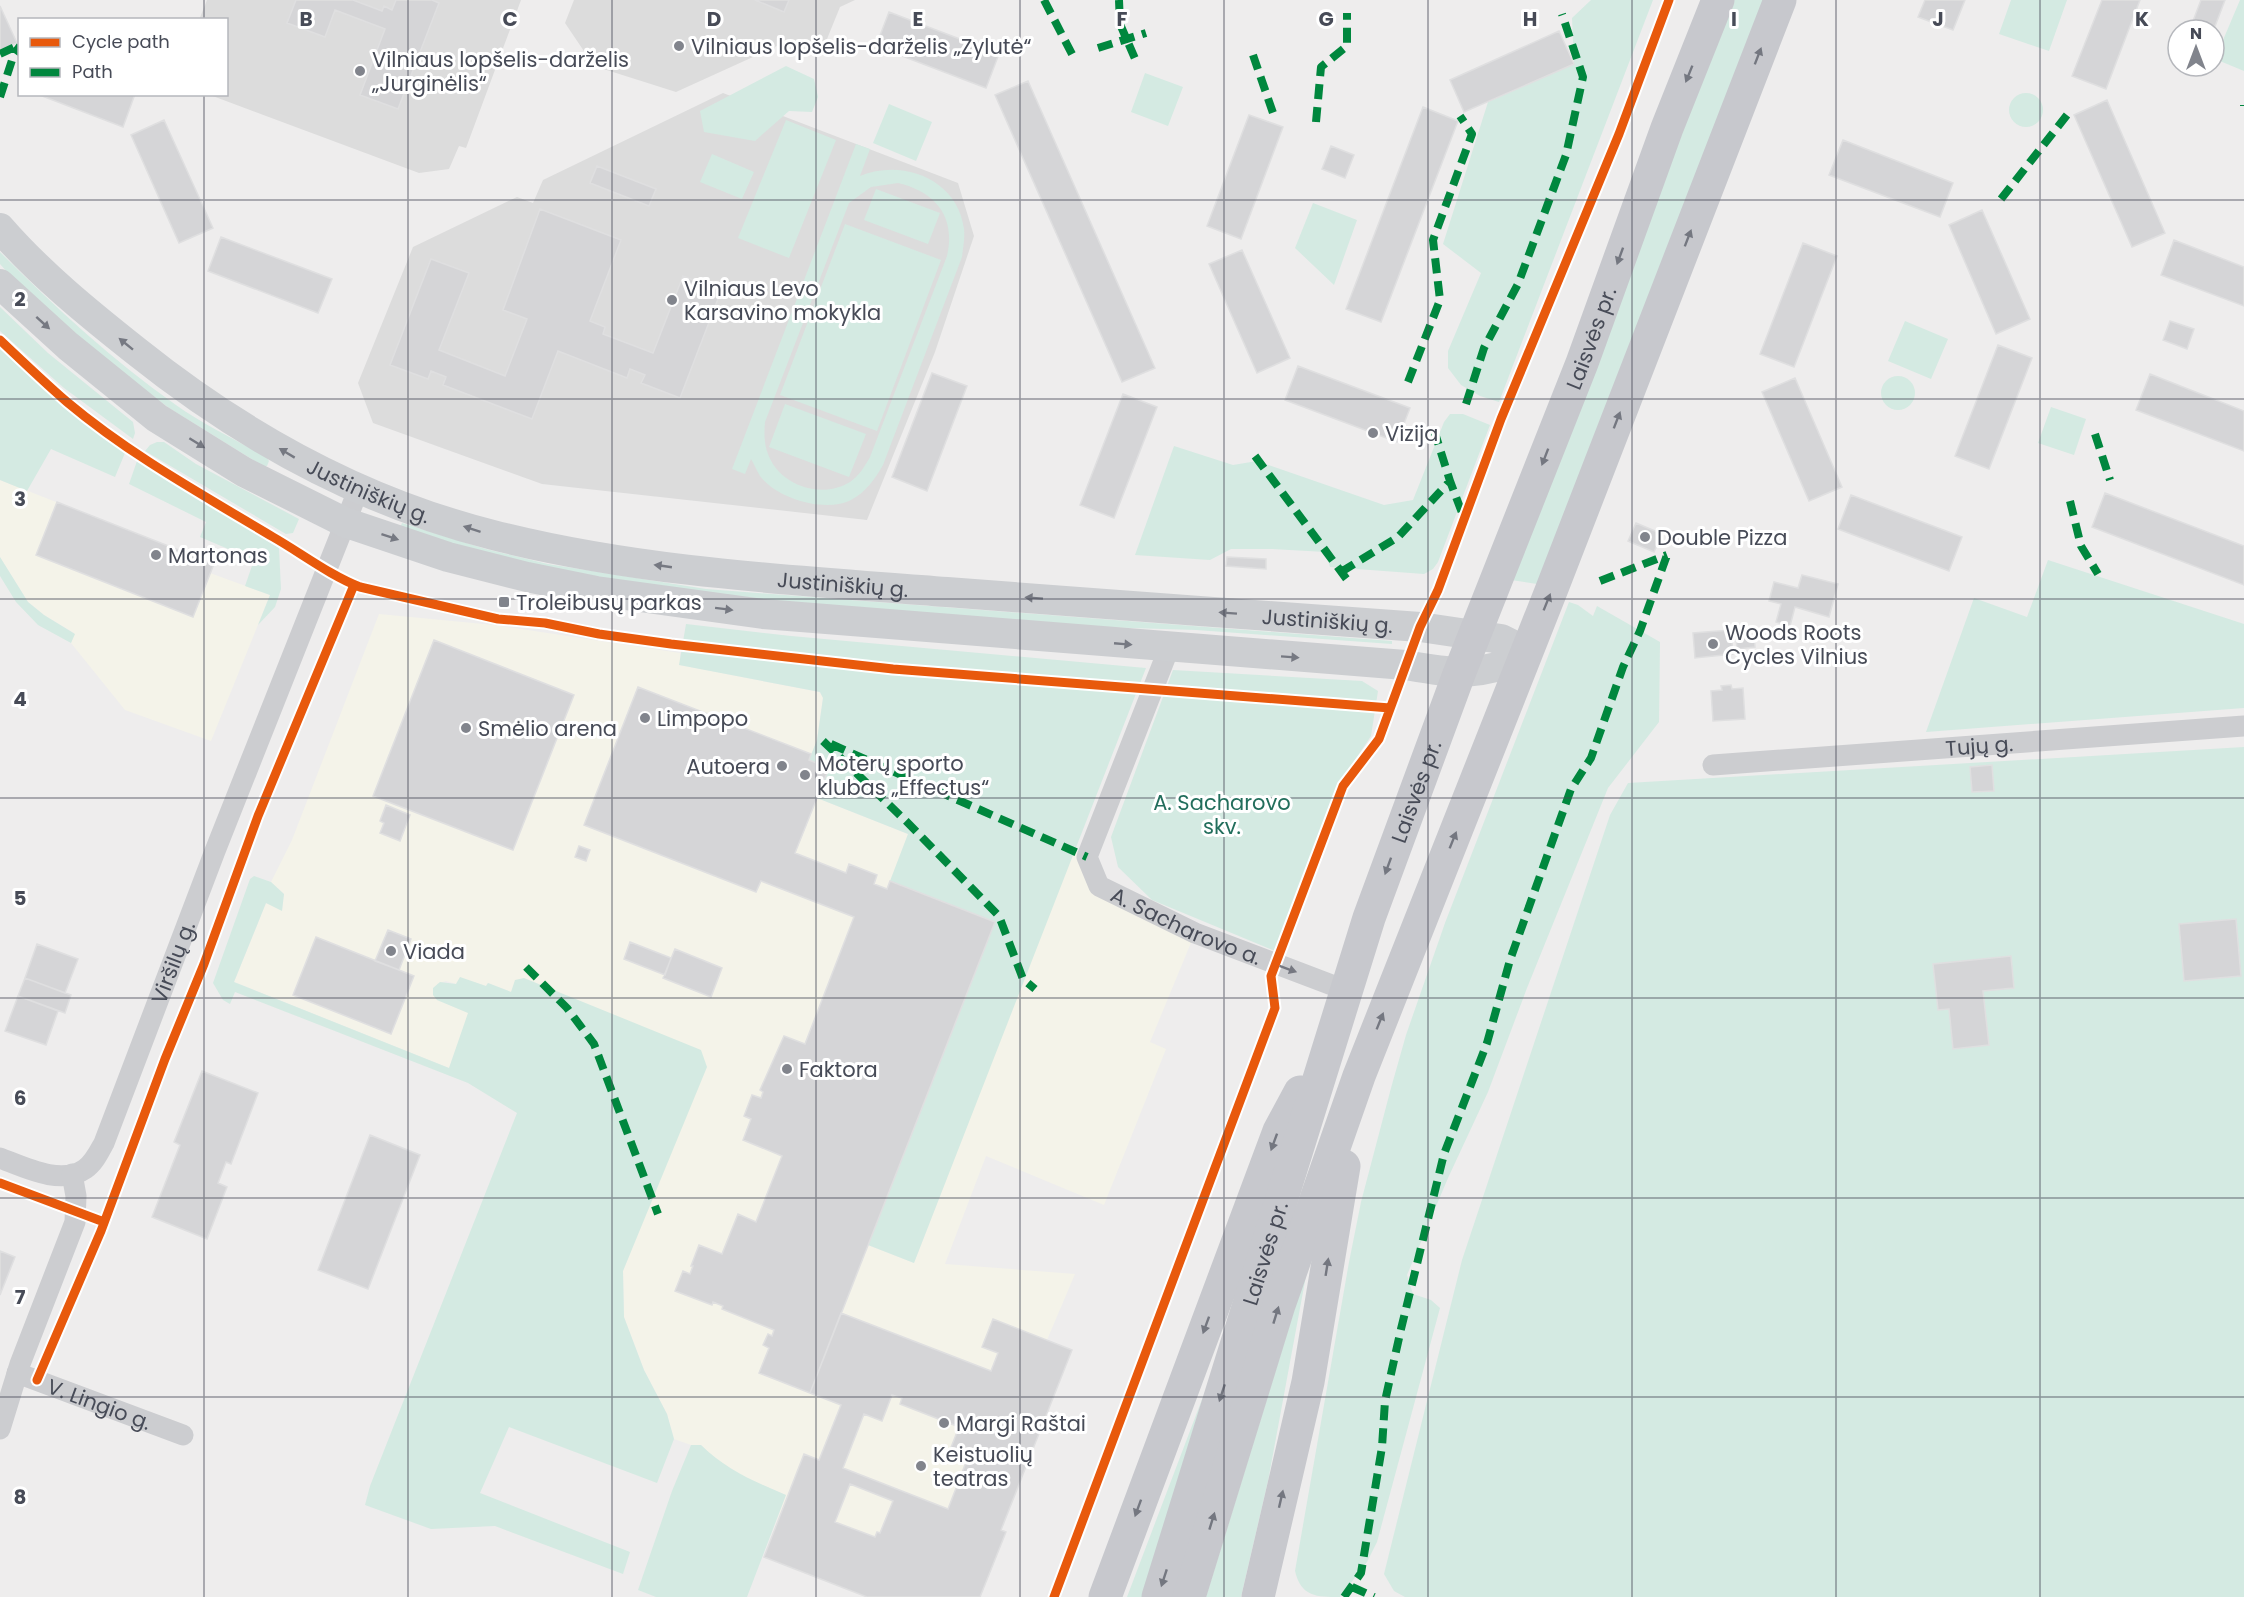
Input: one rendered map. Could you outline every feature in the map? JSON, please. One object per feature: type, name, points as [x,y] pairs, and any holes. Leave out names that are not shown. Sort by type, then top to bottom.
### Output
[{"type":"main road","name":"Laisvės pr.","points":[[1158,1597],[1369,918],[1460,674],[1582,363],[1667,128],[1718,0]]},
{"type":"main road","name":"Laisvės pr.","points":[[1189,1597],[1279,1305],[1359,1076],[1780,0]]},
{"type":"main road","name":"Justiniškių g.","points":[[0,228],[18,249],[90,315],[177,384],[298,460],[415,510],[489,534],[573,554],[721,575],[1420,627],[1501,639],[1515,646],[1525,656],[1506,665],[1460,674],[1405,666],[764,614],[596,591],[526,577],[448,556],[344,522],[244,472],[157,418],[69,346],[0,284]]},
{"type":"main road","points":[[1105,1597],[1279,1131],[1332,1035]]},
{"type":"main road","name":"Laisvės pr.","points":[[1258,1597],[1308,1382],[1359,1076]]},
{"type":"street","name":"Viršilų g.","points":[[72,1174],[85,1170],[96,1158],[104,1143],[214,851],[359,488]]},
{"type":"street","name":"A. Sacharovo a.","points":[[1169,648],[1088,857],[1099,886],[1195,933],[1345,990]]},
{"type":"street","name":"Tujų g.","points":[[1713,765],[2244,726]]},
{"type":"street","points":[[0,1158],[39,1172],[57,1176],[72,1174],[76,1196],[75,1222],[17,1373],[0,1429]]},
{"type":"street","name":"V. Lingio g.","points":[[17,1373],[183,1436]]},
{"type":"shaded area","name":"Vilniaus lopšelis-darželis „Jurginėlis“","points":[[207,0],[521,0],[466,148],[459,146],[449,169],[419,173],[213,96],[228,96],[228,18],[200,18]]},
{"type":"shaded area","name":"Vilniaus lopšelis-darželis „Zylutė“","points":[[574,0],[855,0],[840,7],[827,39],[809,48],[788,41],[676,92],[594,66],[565,23]]},
{"type":"shaded area","name":"Vilniaus Levo Karsavino mokykla","points":[[723,93],[958,183],[974,236],[935,352],[867,520],[542,484],[373,423],[358,383],[413,247],[517,197],[533,203],[543,180]]},
{"type":"shaded area","points":[[0,480],[214,564],[210,573],[270,595],[211,741],[125,710],[71,643],[74,633],[44,615],[28,602],[0,557]]},
{"type":"shaded area","points":[[379,614],[494,625],[680,653],[680,665],[819,692],[823,697],[817,740],[809,760],[829,768],[817,798],[908,834],[891,881],[995,922],[868,1245],[914,1263],[1073,851],[1087,857],[1099,886],[1195,933],[1150,1042],[1166,1049],[1104,1205],[986,1156],[945,1264],[1075,1274],[1047,1340],[1072,1350],[1001,1530],[1006,1532],[980,1597],[867,1597],[764,1557],[786,1495],[742,1476],[713,1457],[701,1445],[691,1445],[674,1439],[667,1414],[644,1370],[624,1317],[623,1271],[644,1218],[511,992],[488,983],[486,986],[460,978],[456,984],[446,981],[437,984],[437,1000],[469,1013],[449,1068],[234,982],[266,903],[282,910],[284,894],[271,882],[292,840]]},
{"type":"green space","points":[[1591,0],[1653,0],[1499,402],[1480,396],[1461,385],[1448,368],[1448,351],[1481,273],[1443,244],[1488,102],[1574,64],[1572,18]]},
{"type":"green space","points":[[1733,0],[1768,0],[1537,584],[1511,580]]},
{"type":"green space","points":[[2011,0],[2067,0],[2049,51],[1999,34]]},
{"type":"green space","points":[[2240,0],[2244,0],[2244,71],[2226,64],[2226,33]]},
{"type":"green space","points":[[786,66],[814,79],[818,97],[812,112],[789,111],[755,141],[704,132],[700,111]]},
{"type":"green space","points":[[1145,73],[1183,87],[1168,126],[1131,112]]},
{"type":"green space","points":[[2026,93],[2038,98],[2043,110],[2038,122],[2026,127],[2014,122],[2009,110],[2014,98]]},
{"type":"green space","points":[[889,104],[932,122],[916,161],[873,143]]},
{"type":"green space","points":[[786,120],[836,140],[789,258],[738,238]]},
{"type":"green space","points":[[856,144],[870,149],[860,176],[876,171],[910,172],[926,177],[940,186],[951,197],[960,212],[964,229],[962,257],[883,465],[873,480],[866,489],[851,500],[841,504],[816,504],[802,502],[778,491],[760,476],[751,459],[745,474],[732,469]],"holes":[[[898,183],[911,187],[933,200],[940,208],[948,229],[947,256],[866,464],[853,480],[839,487],[826,490],[802,486],[781,474],[773,465],[766,446],[765,422],[849,203],[871,187]]]},
{"type":"green space","points":[[712,154],[754,172],[742,199],[700,182]]},
{"type":"green space","points":[[876,189],[940,213],[928,244],[864,220]]},
{"type":"green space","points":[[1313,203],[1357,220],[1334,285],[1295,248]]},
{"type":"green space","points":[[845,224],[941,260],[877,431],[780,395]]},
{"type":"green space","points":[[0,252],[63,313],[129,370],[187,412],[267,458],[269,461],[267,466],[263,466],[169,408],[89,347],[8,273],[0,264]]},
{"type":"green space","points":[[0,307],[48,353],[133,422],[135,433],[133,439],[64,388],[0,331]]},
{"type":"green space","points":[[1905,321],[1948,339],[1931,379],[1888,361]]},
{"type":"green space","points":[[0,349],[69,410],[125,453],[115,477],[51,449],[27,491],[0,480]]},
{"type":"green space","points":[[1898,376],[1910,381],[1915,393],[1910,405],[1898,410],[1886,405],[1881,393],[1886,381]]},
{"type":"green space","points":[[785,404],[866,434],[849,477],[769,447]]},
{"type":"green space","points":[[2051,407],[2086,419],[2074,455],[2038,443]]},
{"type":"green space","points":[[1450,414],[1463,414],[1490,425],[1438,562],[1433,569],[1424,574],[1330,567],[1325,552],[1231,549],[1210,560],[1135,555],[1174,446],[1233,465],[1257,461],[1384,505],[1413,500],[1444,422]]},
{"type":"green space","points":[[157,442],[164,442],[196,464],[299,519],[293,533],[286,534],[145,451]]},
{"type":"green space","points":[[137,461],[279,548],[281,589],[275,607],[258,625],[270,595],[245,586],[254,560],[200,537],[206,522],[129,484]]},
{"type":"green space","points":[[402,523],[486,549],[548,564],[706,589],[1392,641],[1392,644],[1196,630],[1066,626],[839,609],[625,582],[473,552],[400,528]]},
{"type":"green space","points":[[0,557],[28,602],[75,634],[71,643],[38,625],[16,602],[0,576]]},
{"type":"green space","points":[[2048,560],[2244,624],[2244,708],[1926,732],[1974,598],[2027,617]]},
{"type":"green space","points":[[1569,602],[1578,605],[1593,616],[1597,606],[1660,642],[1659,722],[1608,788],[1527,988],[1488,1092],[1407,1275],[1413,1294],[1431,1300],[1440,1308],[1377,1542],[1367,1562],[1340,1597],[1317,1596],[1301,1586],[1295,1571],[1361,1202],[1406,1035],[1445,923]]},
{"type":"green space","points":[[686,624],[791,636],[1146,668],[914,1263],[868,1245],[995,922],[890,881],[908,834],[817,798],[809,760],[817,740],[823,698],[820,692],[679,665]]},
{"type":"green space","name":"A. Sacharovo skv.","points":[[1173,670],[1362,681],[1378,691],[1371,736],[1335,790],[1275,951],[1152,900],[1118,867],[1111,837]]},
{"type":"green space","points":[[2244,747],[2244,1597],[1405,1597],[1394,1591],[1384,1574],[1462,1260],[1610,815],[1628,783]]},
{"type":"green space","points":[[254,876],[271,882],[284,894],[282,911],[266,903],[234,982],[449,1068],[468,1013],[437,1000],[433,995],[433,988],[440,982],[456,984],[460,977],[486,986],[488,983],[511,992],[515,980],[524,978],[701,1050],[707,1067],[623,1271],[624,1317],[644,1370],[667,1414],[674,1439],[657,1483],[509,1427],[480,1493],[630,1552],[623,1574],[495,1526],[431,1529],[365,1505],[370,1486],[517,1113],[468,1083],[235,992],[230,1004],[223,1000],[213,983],[250,879]]},
{"type":"green space","points":[[1308,1265],[1268,1481],[1241,1597],[1206,1597]]},
{"type":"green space","points":[[1204,1394],[1142,1597],[1127,1597]]},
{"type":"green space","points":[[691,1445],[701,1445],[730,1468],[786,1495],[747,1597],[656,1597],[638,1590],[672,1491]]},
{"type":"building","points":[[296,0],[353,0],[382,11],[384,6],[392,10],[396,0],[432,0],[439,3],[398,109],[360,95],[385,29],[335,10],[325,37],[287,23]]},
{"type":"building","points":[[755,0],[789,0],[784,12]]},
{"type":"building","points":[[1925,0],[1965,0],[1953,30],[1918,17]]},
{"type":"building","points":[[2102,0],[2140,0],[2106,89],[2072,76]]},
{"type":"building","points":[[2201,0],[2225,0],[2218,18],[2194,18]]},
{"type":"building","points":[[0,6],[17,43],[0,50]]},
{"type":"building","points":[[889,12],[999,54],[986,88],[876,46]]},
{"type":"building","points":[[1559,31],[1574,64],[1464,112],[1450,80]]},
{"type":"building","points":[[1028,81],[1155,368],[1122,382],[995,95]]},
{"type":"building","points":[[42,96],[134,96],[123,127]]},
{"type":"building","points":[[2107,100],[2165,233],[2132,247],[2074,115]]},
{"type":"building","points":[[1423,107],[1458,121],[1381,322],[1346,309]]},
{"type":"building","points":[[1249,115],[1283,127],[1241,239],[1207,226]]},
{"type":"building","points":[[164,120],[213,228],[179,243],[131,135]]},
{"type":"building","points":[[1843,140],[1953,183],[1940,217],[1829,175]]},
{"type":"building","points":[[1331,146],[1354,155],[1345,178],[1322,169]]},
{"type":"building","points":[[597,166],[656,189],[649,206],[590,183]]},
{"type":"building","points":[[540,209],[621,240],[590,321],[605,327],[603,334],[653,353],[683,276],[721,291],[680,398],[641,383],[645,375],[630,369],[627,378],[558,351],[532,419],[443,385],[446,377],[431,371],[428,379],[390,365],[431,259],[469,273],[439,350],[505,376],[527,319],[503,310]]},
{"type":"building","points":[[1982,210],[2030,319],[1996,334],[1949,225]]},
{"type":"building","points":[[221,237],[332,279],[318,313],[208,271]]},
{"type":"building","points":[[2174,240],[2244,267],[2244,306],[2161,275]]},
{"type":"building","points":[[1803,243],[1837,256],[1794,367],[1760,354]]},
{"type":"building","points":[[1242,250],[1290,358],[1257,373],[1209,264]]},
{"type":"building","points":[[2170,321],[2194,329],[2187,349],[2163,340]]},
{"type":"building","points":[[1998,345],[2032,358],[1989,469],[1955,456]]},
{"type":"building","points":[[1298,366],[1410,408],[1397,442],[1285,400]]},
{"type":"building","points":[[932,373],[967,386],[927,491],[892,477]]},
{"type":"building","points":[[2150,374],[2244,411],[2244,451],[2136,410]]},
{"type":"building","points":[[1795,378],[1842,487],[1809,501],[1762,392]]},
{"type":"building","points":[[1123,394],[1157,407],[1114,518],[1080,505]]},
{"type":"building","points":[[2105,493],[2244,546],[2244,585],[2092,527]]},
{"type":"building","points":[[1851,495],[1962,537],[1949,571],[1838,529]]},
{"type":"building","points":[[57,502],[214,564],[193,617],[36,555]]},
{"type":"building","name":"Double Pizza","points":[[1636,523],[1662,534],[1654,552],[1628,541]]},
{"type":"building","points":[[1227,557],[1266,559],[1266,569],[1226,566]]},
{"type":"building","points":[[1802,575],[1838,584],[1829,617],[1795,607],[1790,626],[1776,622],[1781,604],[1769,601],[1774,582],[1798,588]]},
{"type":"building","name":"Woods Roots Cycles Vilnius","points":[[1731,630],[1733,654],[1695,658],[1693,633]]},
{"type":"building","points":[[1754,636],[1755,647],[1737,649],[1736,638]]},
{"type":"building","points":[[434,640],[574,695],[513,850],[373,796]]},
{"type":"building","points":[[1731,685],[1732,689],[1743,688],[1745,719],[1713,721],[1711,691],[1722,690],[1721,686]]},
{"type":"building","points":[[638,687],[811,754],[809,760],[829,768],[795,853],[846,873],[849,864],[877,875],[874,884],[887,889],[890,881],[995,922],[810,1393],[759,1373],[769,1348],[763,1345],[768,1334],[772,1336],[774,1330],[722,1309],[723,1306],[713,1302],[712,1305],[675,1291],[683,1271],[690,1274],[699,1245],[722,1254],[738,1214],[756,1222],[782,1156],[743,1140],[751,1119],[744,1116],[752,1095],[761,1098],[763,1092],[760,1090],[784,1036],[805,1044],[854,917],[761,881],[756,892],[584,825]]},
{"type":"building","points":[[1992,765],[1994,791],[1972,792],[1970,767]]},
{"type":"building","points":[[386,805],[410,815],[400,841],[380,833],[384,823],[380,821]]},
{"type":"building","points":[[579,846],[590,850],[586,861],[575,857]]},
{"type":"building","points":[[2236,919],[2241,976],[2184,981],[2179,924]]},
{"type":"building","points":[[388,930],[411,939],[399,970],[375,961]]},
{"type":"building","points":[[316,937],[414,976],[391,1034],[293,995]]},
{"type":"building","points":[[630,942],[671,958],[665,975],[624,959]]},
{"type":"building","points":[[37,944],[78,959],[65,993],[25,978]]},
{"type":"building","points":[[675,949],[722,968],[711,997],[663,978]]},
{"type":"building","points":[[2011,956],[2014,988],[1983,991],[1989,1045],[1953,1049],[1949,1009],[1938,1010],[1933,964]]},
{"type":"building","points":[[25,978],[71,995],[65,1013],[18,996]]},
{"type":"building","points":[[18,996],[58,1011],[46,1045],[5,1031]]},
{"type":"building","points":[[202,1071],[258,1093],[231,1164],[226,1162],[218,1183],[227,1187],[207,1239],[152,1217],[180,1145],[174,1142]]},
{"type":"building","points":[[370,1135],[420,1155],[368,1289],[318,1270]]},
{"type":"building","points":[[0,1251],[15,1257],[0,1295]]},
{"type":"building","points":[[841,1313],[991,1371],[998,1353],[982,1347],[993,1319],[1072,1350],[1001,1530],[1006,1532],[980,1597],[867,1597],[764,1557],[804,1454],[819,1460],[841,1405],[810,1393]],"holes":[[[892,1395],[902,1398],[900,1404],[959,1427],[950,1450],[968,1457],[948,1509],[843,1468],[864,1414],[882,1421]],[[850,1484],[893,1501],[880,1533],[877,1532],[875,1537],[835,1522]]]},
{"type":"marked path","points":[[1044,0],[1074,58]]},
{"type":"marked path","points":[[1119,0],[1120,24],[1136,61]]},
{"type":"marked path","points":[[1316,122],[1321,67],[1347,46],[1347,13]]},
{"type":"marked path","points":[[1466,404],[1484,348],[1518,284],[1566,155],[1583,77],[1562,14]]},
{"type":"marked path","points":[[1098,48],[1146,33]]},
{"type":"marked path","points":[[0,54],[18,45]]},
{"type":"marked path","points":[[0,97],[14,54],[18,49]]},
{"type":"marked path","points":[[1253,55],[1273,113]]},
{"type":"marked path","points":[[2001,199],[2067,115]]},
{"type":"marked path","points":[[1408,382],[1440,300],[1433,240],[1472,134],[1460,116]]},
{"type":"marked path","points":[[1434,430],[1450,481]]},
{"type":"marked path","points":[[2095,434],[2110,480]]},
{"type":"marked path","points":[[1255,456],[1351,585]]},
{"type":"marked path","points":[[1341,572],[1398,537],[1450,481],[1464,518]]},
{"type":"marked path","points":[[2070,501],[2081,546],[2098,574]]},
{"type":"marked path","points":[[1600,581],[1667,555]]},
{"type":"marked path","points":[[1344,1597],[1361,1573],[1382,1447],[1385,1401],[1444,1154],[1487,1043],[1510,960],[1571,789],[1591,758],[1623,667],[1640,631],[1667,555]]},
{"type":"marked path","points":[[823,741],[999,916],[1023,979],[1035,989]]},
{"type":"marked path","points":[[831,744],[1087,857]]},
{"type":"marked path","points":[[526,967],[567,1008],[594,1044],[658,1214]]},
{"type":"marked path","points":[[1352,1587],[1374,1597]]},
{"type":"cycle path","points":[[1054,1597],[1275,1008],[1271,976],[1343,786],[1379,739],[1420,627],[1438,590],[1501,419],[1619,134],[1669,0]]},
{"type":"cycle path","points":[[0,340],[67,402],[116,440],[167,474],[327,571],[360,587],[498,619],[545,623],[599,634],[671,644],[893,669],[1390,708]]},
{"type":"cycle path","points":[[37,1380],[101,1231],[165,1059],[204,964],[258,816],[354,585]]},
{"type":"cycle path","points":[[0,1183],[104,1222]]},
{"type":"place","name":"Vilniaus lopšelis-darželis „Zylutė“","points":[[679,46]]},
{"type":"place","name":"Vilniaus lopšelis-darželis „Jurginėlis“","points":[[360,71]]},
{"type":"place","name":"Vilniaus Levo Karsavino mokykla","points":[[672,300]]},
{"type":"place","name":"Vizija","points":[[1373,433]]},
{"type":"place","name":"Double Pizza","points":[[1645,537]]},
{"type":"place","name":"Martonas","points":[[156,555]]},
{"type":"place","name":"Troleibusų parkas","points":[[504,602]]},
{"type":"place","name":"Woods Roots Cycles Vilnius","points":[[1713,644]]},
{"type":"place","name":"Limpopo","points":[[645,718]]},
{"type":"place","name":"Smėlio arena","points":[[466,728]]},
{"type":"place","name":"Autoera","points":[[782,766]]},
{"type":"place","name":"Moterų sporto klubas „Effectus“","points":[[805,775]]},
{"type":"place","name":"Viada","points":[[391,951]]},
{"type":"place","name":"Faktora","points":[[787,1069]]},
{"type":"place","name":"Margi Raštai","points":[[944,1423]]},
{"type":"place","name":"Keistuolių teatras","points":[[921,1466]]}]
